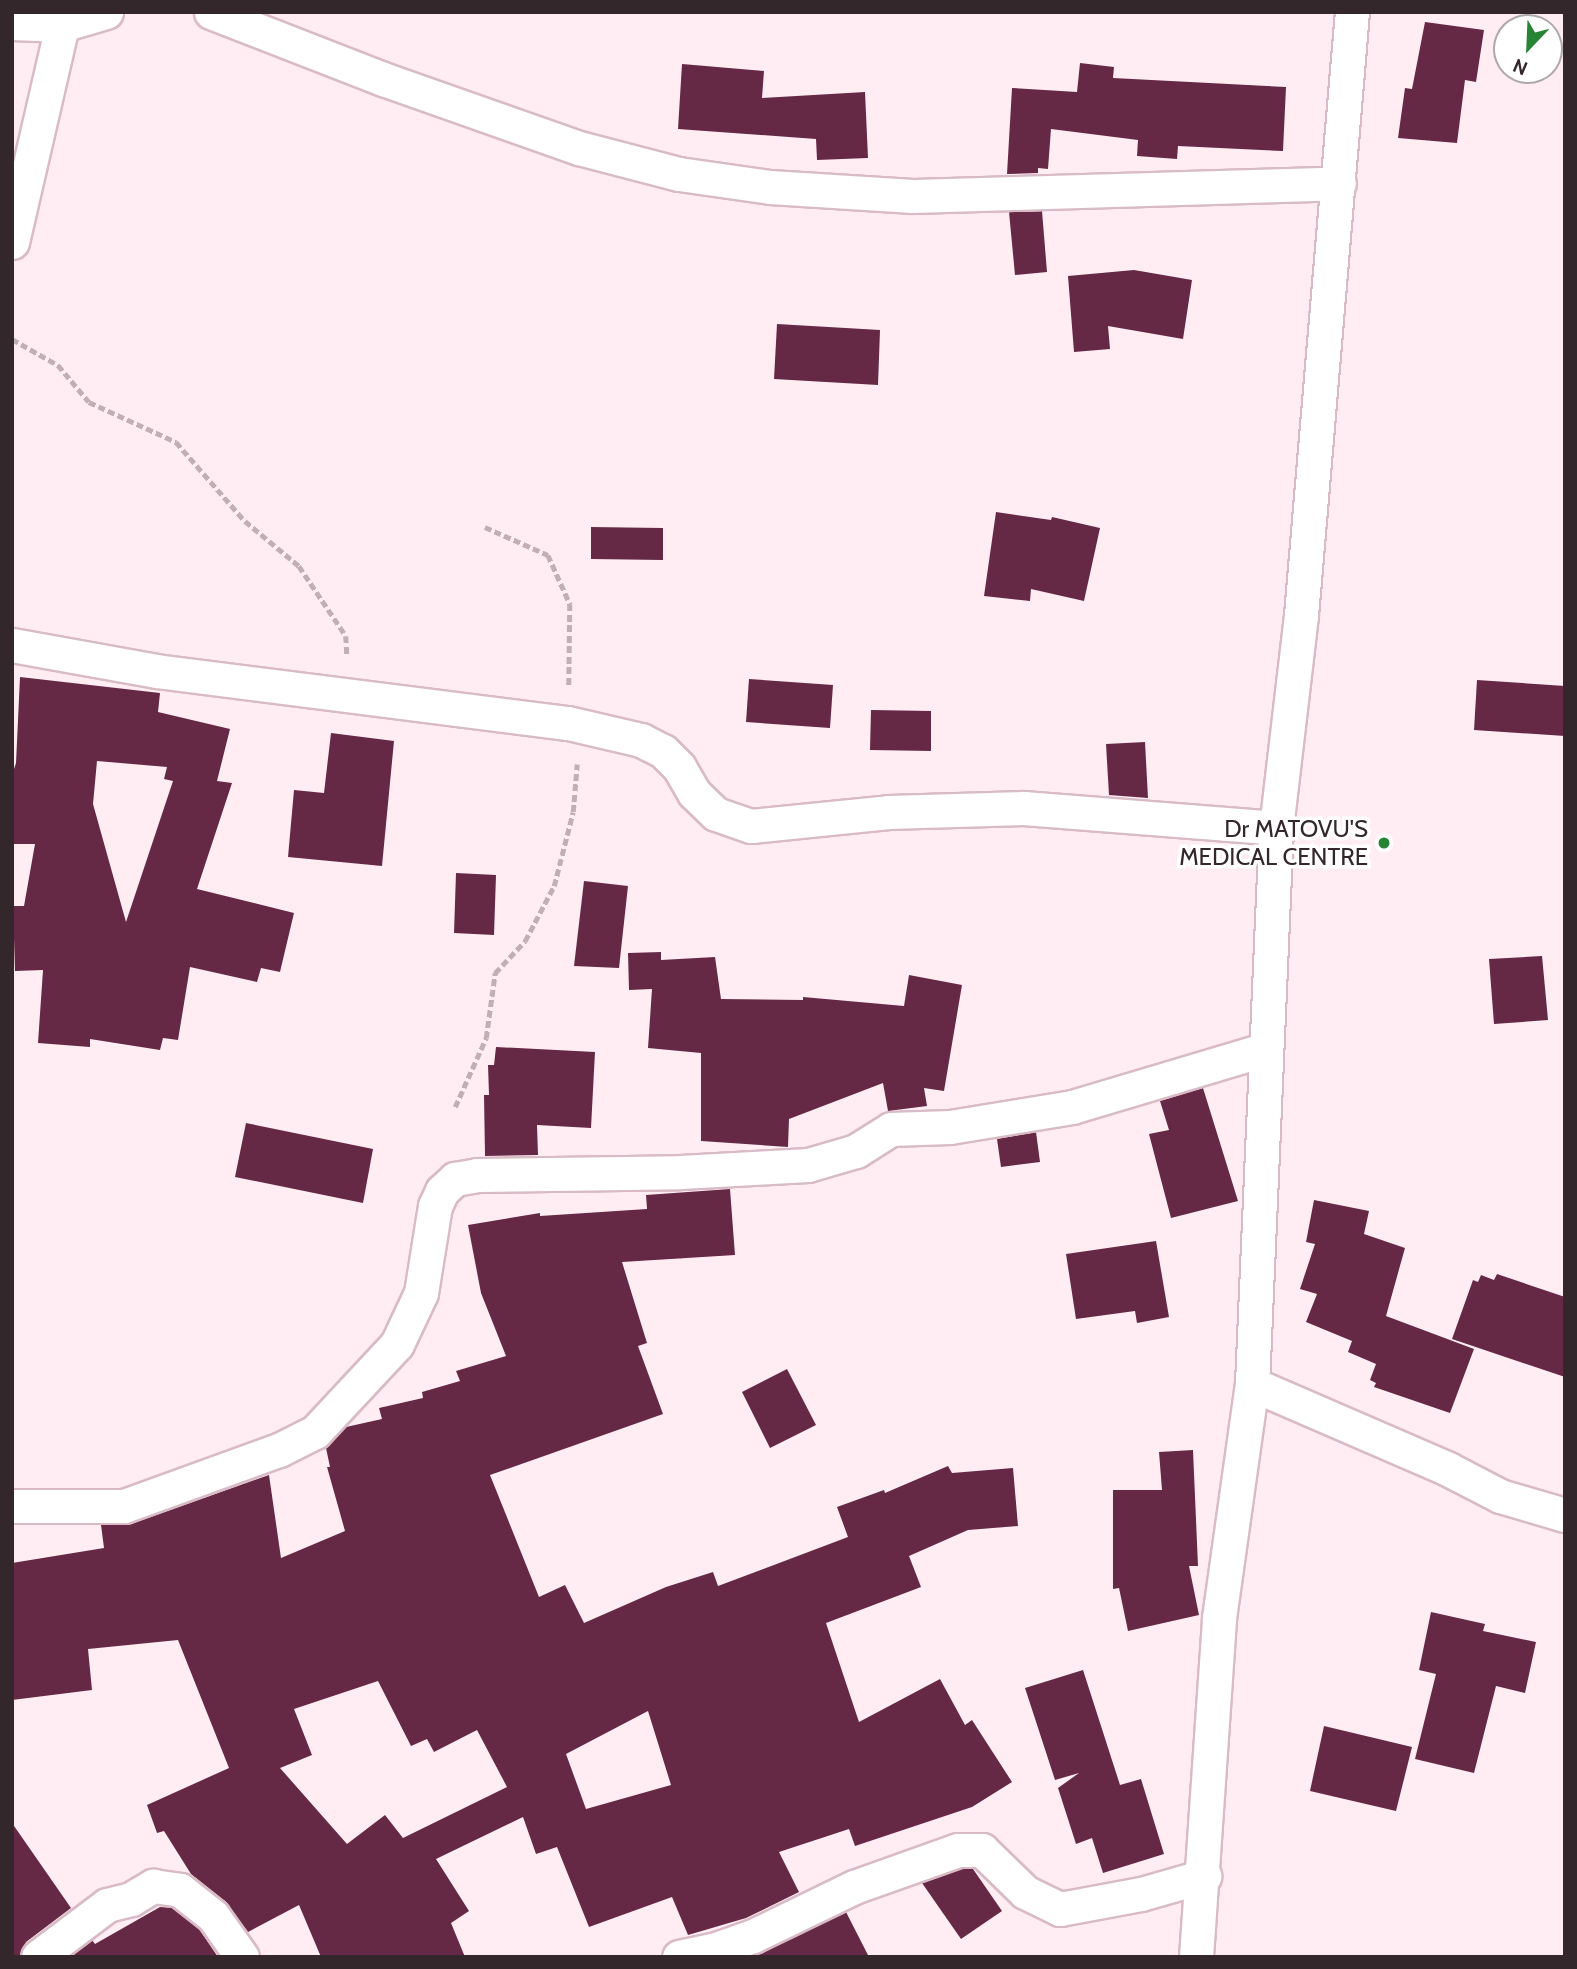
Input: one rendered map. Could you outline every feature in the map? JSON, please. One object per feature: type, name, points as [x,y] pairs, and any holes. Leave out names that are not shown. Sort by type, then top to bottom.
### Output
[{"type":"street","points":[[12,23],[62,25],[106,12]]},
{"type":"street","points":[[211,12],[383,79],[579,148],[679,174],[769,187],[913,196],[1339,183]]},
{"type":"street","points":[[1196,1957],[1204,1876],[1219,1618],[1252,1384],[1276,828],[1301,615],[1352,12]]},
{"type":"street","points":[[12,242],[62,25]]},
{"type":"street","points":[[12,645],[156,671],[568,723],[641,740],[663,751],[679,768],[694,793],[716,814],[751,826],[888,813],[1024,808],[1276,828]]},
{"type":"street","points":[[12,1506],[124,1506],[279,1450],[315,1432],[397,1344],[421,1293],[435,1206],[442,1191],[455,1179],[477,1175],[680,1172],[808,1165],[856,1151],[891,1129],[950,1127],[1072,1107],[1266,1049]]},
{"type":"street","points":[[1252,1384],[1448,1469],[1500,1496],[1565,1515]]},
{"type":"street","points":[[679,1957],[753,1936],[854,1887],[958,1850],[982,1850],[1025,1892],[1060,1909],[1141,1894],[1204,1876]]},
{"type":"street","points":[[38,1957],[107,1905],[131,1899],[153,1886],[180,1890],[213,1916],[242,1957]]},
{"type":"path","points":[[12,339],[58,365],[89,402],[176,442],[245,521],[299,566],[346,636],[349,696]]},
{"type":"path","points":[[455,1107],[486,1038],[495,973],[525,941],[554,886],[573,812],[578,756],[568,723],[570,604],[548,555],[485,527]]},
{"type":"building","points":[[1425,22],[1484,30],[1476,82],[1465,80],[1457,143],[1398,138],[1405,88],[1412,89]]},
{"type":"building","points":[[1080,63],[1114,67],[1113,78],[1286,87],[1283,151],[1178,146],[1177,159],[1137,156],[1138,140],[1051,129],[1048,169],[1038,168],[1038,173],[1007,174],[1012,88],[1077,92]]},
{"type":"building","points":[[682,64],[764,71],[762,98],[865,92],[868,158],[817,160],[816,139],[678,129]]},
{"type":"building","points":[[1042,211],[1047,272],[1015,275],[1009,212]]},
{"type":"building","points":[[1134,270],[1192,280],[1183,339],[1108,326],[1110,349],[1074,352],[1068,276]]},
{"type":"building","points":[[777,324],[880,330],[878,385],[774,379]]},
{"type":"building","points":[[996,512],[1051,520],[1052,517],[1100,528],[1084,601],[1031,589],[1030,601],[984,596]]},
{"type":"building","points":[[591,527],[663,528],[663,560],[591,559]]},
{"type":"building","points":[[20,677],[160,693],[158,712],[230,729],[217,781],[232,783],[197,889],[294,913],[280,972],[261,968],[257,982],[190,967],[178,1040],[163,1038],[160,1050],[90,1039],[90,1047],[38,1043],[43,970],[15,971],[13,906],[24,906],[35,844],[12,844],[12,775],[16,763]],"holes":[[[97,761],[167,767],[164,779],[173,781],[126,922],[93,804]]]},
{"type":"building","points":[[749,679],[833,685],[830,728],[746,722]]},
{"type":"building","points":[[1477,680],[1565,686],[1565,736],[1474,730]]},
{"type":"building","points":[[871,710],[931,711],[931,751],[870,750]]},
{"type":"building","points":[[331,733],[394,741],[382,866],[288,857],[294,790],[324,793]]},
{"type":"building","points":[[1145,742],[1148,798],[1109,795],[1106,744]]},
{"type":"building","points":[[456,873],[496,875],[494,935],[454,933]]},
{"type":"building","points":[[584,881],[628,886],[619,968],[574,966]]},
{"type":"building","points":[[661,952],[661,960],[715,957],[721,999],[803,1000],[803,997],[904,1006],[909,975],[962,985],[944,1091],[924,1088],[927,1106],[888,1111],[883,1083],[789,1119],[788,1147],[701,1141],[701,1053],[648,1048],[652,989],[629,990],[628,953]]},
{"type":"building","points":[[1542,956],[1548,1020],[1494,1024],[1489,959]]},
{"type":"building","points":[[496,1047],[595,1052],[591,1128],[537,1125],[538,1155],[485,1156],[484,1095],[489,1095],[488,1065],[494,1065]]},
{"type":"building","points":[[1203,1088],[1238,1201],[1171,1218],[1149,1134],[1169,1130],[1160,1101]]},
{"type":"building","points":[[246,1123],[373,1149],[363,1203],[235,1177]]},
{"type":"building","points":[[1036,1132],[1040,1162],[1001,1167],[997,1139]]},
{"type":"building","points":[[730,1189],[735,1255],[622,1262],[647,1343],[638,1346],[663,1414],[490,1475],[539,1597],[565,1585],[584,1623],[666,1587],[713,1572],[718,1586],[848,1537],[837,1507],[884,1490],[885,1493],[948,1466],[952,1473],[1013,1468],[1018,1526],[968,1530],[909,1556],[921,1587],[826,1623],[859,1722],[940,1679],[965,1725],[972,1720],[1012,1782],[972,1807],[855,1846],[849,1829],[779,1852],[799,1892],[746,1918],[688,1935],[672,1897],[589,1927],[557,1847],[536,1854],[523,1817],[436,1859],[469,1911],[451,1923],[465,1957],[321,1957],[299,1905],[248,1932],[225,1901],[191,1874],[164,1831],[157,1833],[147,1805],[229,1768],[178,1640],[88,1649],[92,1690],[12,1700],[12,1563],[104,1548],[101,1525],[131,1524],[269,1475],[281,1558],[345,1531],[327,1467],[330,1467],[326,1448],[346,1427],[382,1419],[379,1408],[423,1398],[422,1392],[460,1381],[456,1371],[506,1356],[481,1293],[468,1225],[540,1213],[540,1216],[647,1209],[646,1195]],"holes":[[[378,1681],[411,1746],[427,1739],[434,1752],[477,1730],[507,1787],[403,1838],[385,1815],[347,1844],[280,1768],[312,1755],[294,1709]],[[648,1711],[671,1785],[586,1809],[566,1754]]]},
{"type":"building","points":[[1314,1200],[1369,1211],[1364,1234],[1405,1248],[1386,1316],[1474,1349],[1450,1413],[1374,1387],[1376,1383],[1370,1380],[1376,1364],[1348,1352],[1352,1341],[1306,1322],[1317,1294],[1300,1289],[1315,1244],[1306,1242]]},
{"type":"building","points":[[1156,1241],[1169,1317],[1137,1323],[1135,1311],[1076,1319],[1066,1254]]},
{"type":"building","points":[[1497,1274],[1565,1297],[1565,1377],[1452,1339],[1473,1280],[1478,1282],[1481,1275],[1494,1280]]},
{"type":"building","points":[[787,1369],[816,1425],[770,1448],[742,1392]]},
{"type":"building","points":[[1193,1450],[1198,1566],[1189,1566],[1199,1615],[1128,1631],[1119,1588],[1113,1589],[1113,1490],[1162,1490],[1159,1452]]},
{"type":"building","points":[[1431,1612],[1485,1624],[1483,1631],[1536,1642],[1525,1693],[1496,1686],[1474,1773],[1415,1759],[1436,1674],[1419,1670]]},
{"type":"building","points":[[1083,1670],[1120,1785],[1141,1779],[1164,1854],[1103,1873],[1092,1838],[1076,1844],[1058,1788],[1079,1773],[1055,1780],[1025,1688]]},
{"type":"building","points":[[1324,1726],[1412,1747],[1396,1811],[1310,1791]]},
{"type":"building","points":[[12,1823],[71,1908],[26,1942],[19,1957],[12,1957]]},
{"type":"building","points":[[961,1869],[973,1869],[1002,1911],[961,1939],[922,1883]]},
{"type":"building","points":[[160,1907],[172,1908],[199,1929],[218,1957],[70,1957],[92,1940],[95,1944]]},
{"type":"building","points":[[846,1912],[869,1957],[752,1957],[761,1953]]},
{"type":"place","name":"Dr MATOVU'S MEDICAL CENTRE","points":[[1384,843]]}]
